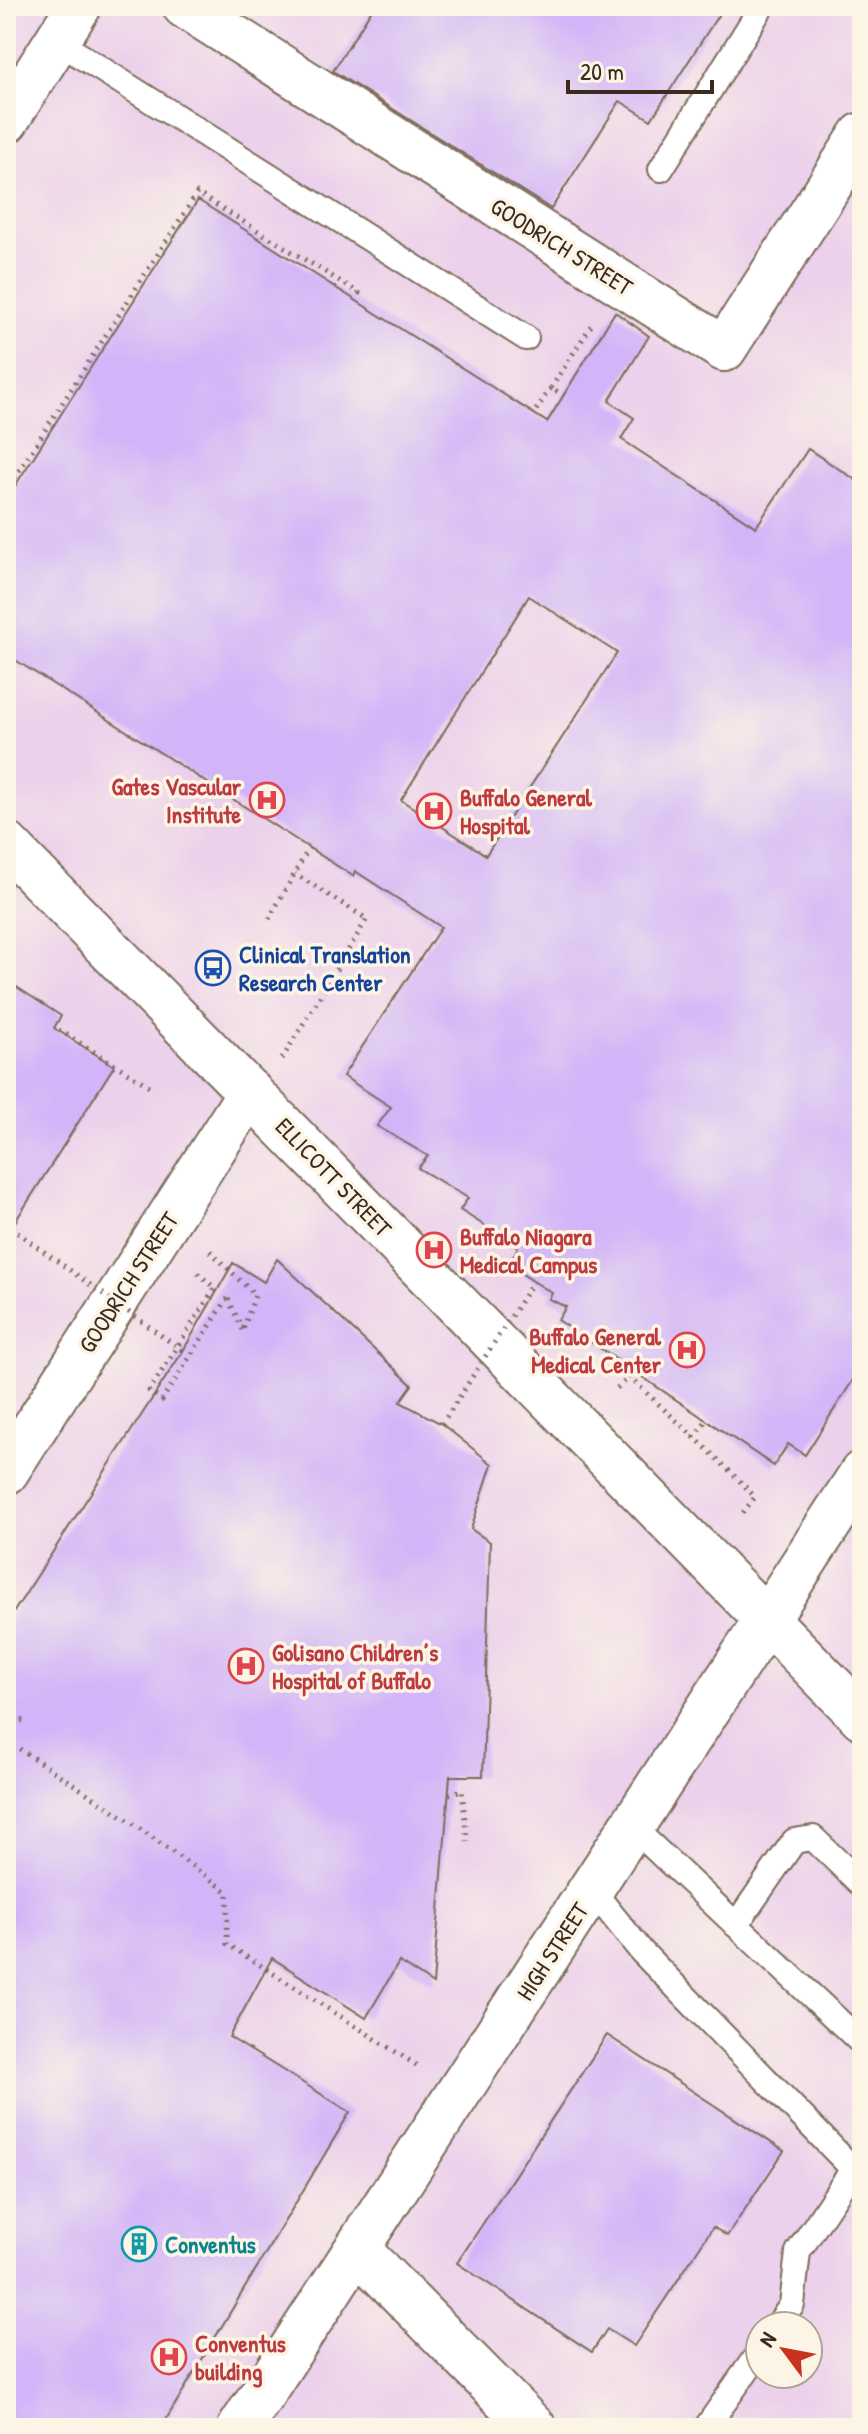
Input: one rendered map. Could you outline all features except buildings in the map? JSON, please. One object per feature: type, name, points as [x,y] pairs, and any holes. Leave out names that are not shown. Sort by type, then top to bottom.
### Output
[{"type":"street","name":"GOODRICH STREET","points":[[185,6],[724,349],[862,135]]},
{"type":"street","points":[[6,121],[68,23]]},
{"type":"street","name":"ELLICOTT STREET","points":[[6,844],[264,1080],[767,1620],[862,1717]]},
{"type":"street","name":"GOODRICH STREET","points":[[6,1472],[264,1080]]},
{"type":"street","name":"HIGH STREET","points":[[240,2428],[862,1473]]},
{"type":"street","points":[[357,2249],[534,2428]]},
{"type":"lane","points":[[661,169],[762,6]]},
{"type":"lane","points":[[68,23],[526,338]]},
{"type":"lane","points":[[632,1827],[862,2043]]},
{"type":"lane","points":[[736,1925],[794,1841],[813,1838],[862,1885]]},
{"type":"lane","points":[[592,1890],[642,1952],[858,2170],[798,2252],[792,2305],[788,2310]]},
{"type":"lane","points":[[706,2428],[744,2374]]},
{"type":"path","points":[[6,491],[197,193],[359,293],[354,299]]},
{"type":"path","points":[[536,410],[596,318]]},
{"type":"path","points":[[551,388],[563,395]]},
{"type":"path","points":[[269,919],[309,848]]},
{"type":"path","points":[[264,1080],[367,919],[295,874]]},
{"type":"path","points":[[59,1030],[151,1087]]},
{"type":"path","points":[[11,1228],[183,1351]]},
{"type":"path","points":[[198,1273],[215,1288],[149,1391],[162,1400],[228,1298],[243,1330],[255,1295],[210,1251]]},
{"type":"path","points":[[442,1424],[533,1282]]},
{"type":"path","points":[[617,1388],[630,1377],[710,1449],[755,1497],[742,1514]]},
{"type":"path","points":[[694,1437],[706,1421]]},
{"type":"path","points":[[6,1716],[27,1722]]},
{"type":"path","points":[[6,1740],[128,1820],[228,1892],[227,1944],[425,2071]]},
{"type":"path","points":[[449,1794],[462,1790],[467,1841]]},
{"type":"shaded area","name":"Buffalo Niagara Medical Campus","points":[[6,6],[862,6],[862,2428],[6,2428]]},
{"type":"place","name":"Gates Vascular Institute","points":[[267,800]]},
{"type":"place","name":"Buffalo General Hospital","points":[[434,811]]},
{"type":"place","name":"Clinical Translation Research Center","points":[[213,968]]},
{"type":"place","name":"Buffalo Niagara Medical Campus","points":[[434,1250]]},
{"type":"place","name":"Buffalo General Medical Center","points":[[687,1350]]},
{"type":"place","name":"Golisano Children’s Hospital of Buffalo","points":[[246,1666]]},
{"type":"place","name":"Conventus","points":[[139,2244]]},
{"type":"place","name":"Conventus building","points":[[169,2357]]}]
